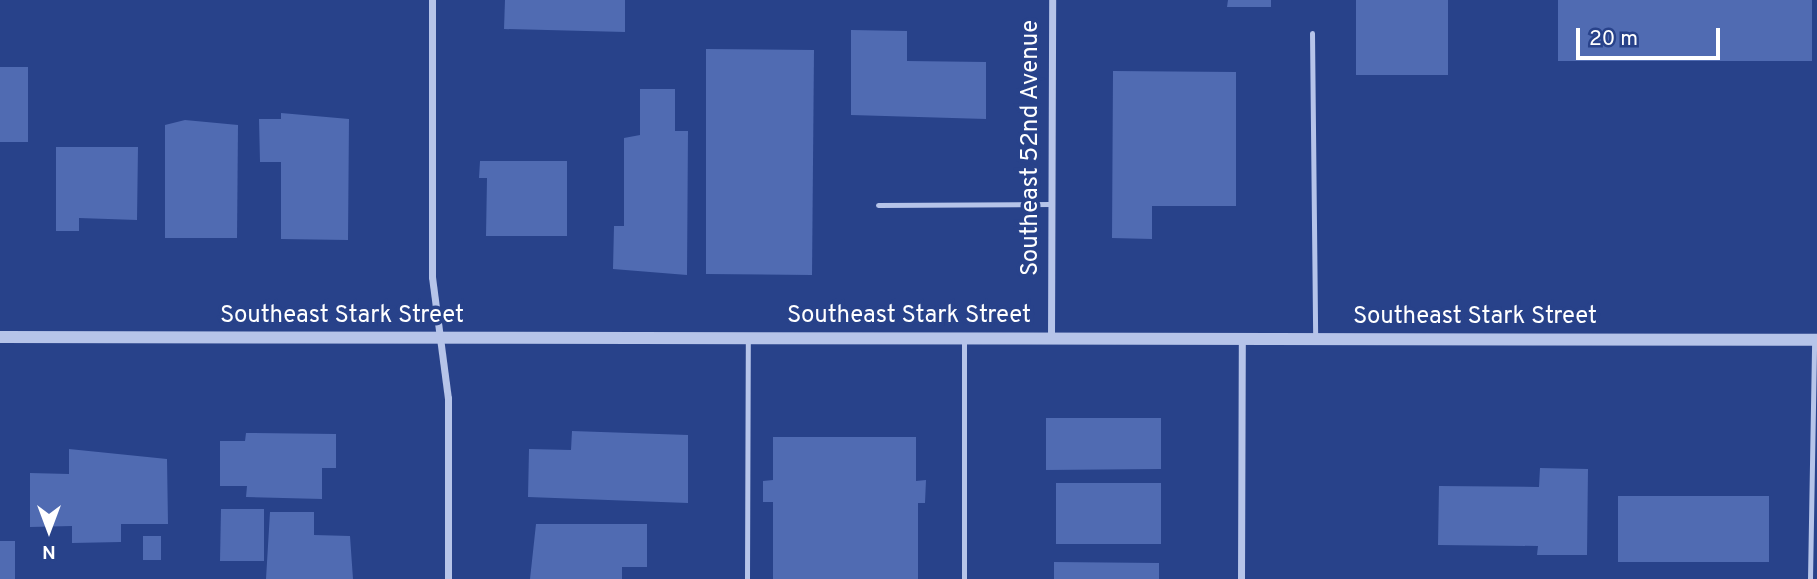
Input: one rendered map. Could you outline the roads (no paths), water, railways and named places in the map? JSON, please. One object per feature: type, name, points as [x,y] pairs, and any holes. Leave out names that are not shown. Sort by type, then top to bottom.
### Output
[{"type":"street","points":[[432,0],[432,277],[448,398],[448,579]]},
{"type":"street","name":"Southeast 52nd Avenue","points":[[1051,339],[1052,0]]},
{"type":"street","name":"Southeast Stark Street","points":[[0,337],[1815,340]]},
{"type":"street","points":[[1241,579],[1242,339]]},
{"type":"lane","points":[[1312,33],[1315,339]]},
{"type":"lane","points":[[878,205],[1052,204]]},
{"type":"lane","points":[[747,579],[748,338]]},
{"type":"lane","points":[[964,339],[964,579]]},
{"type":"lane","points":[[1810,579],[1815,340]]}]
